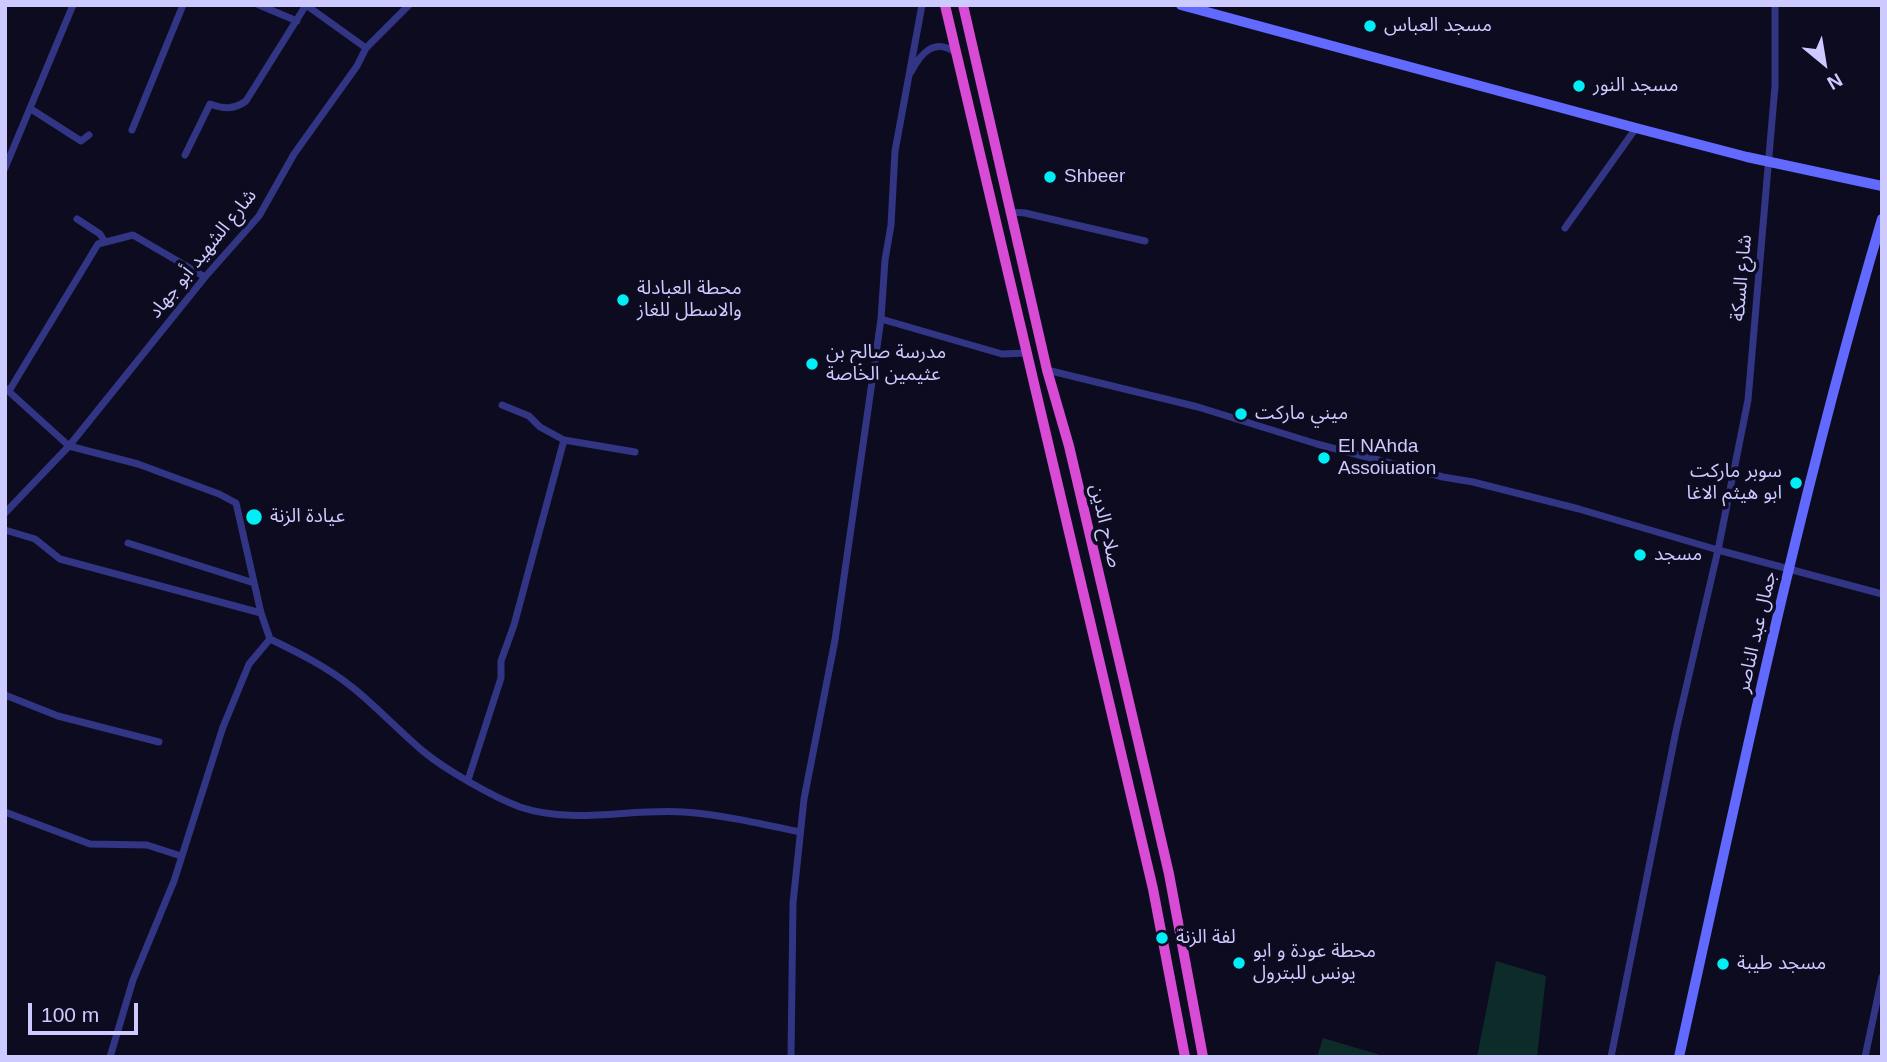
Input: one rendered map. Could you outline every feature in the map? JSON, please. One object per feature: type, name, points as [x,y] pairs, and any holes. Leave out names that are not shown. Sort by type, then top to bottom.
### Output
[{"type":"highway","name":"صلاح الدين","points":[[945,5],[1165,944],[1185,1057]]},
{"type":"highway","name":"صلاح الدين","points":[[963,5],[1047,370],[1069,446],[1162,843],[1203,1057]]},
{"type":"highway","points":[[1084,593],[1094,583],[1102,591]]},
{"type":"highway","points":[[1142,846],[1157,849],[1162,843]]},
{"type":"main road","points":[[1181,5],[1636,128],[1882,186]]},
{"type":"main road","name":"جمال عبد الناصر","points":[[1679,1057],[1789,570],[1838,372],[1882,219]]},
{"type":"street","points":[[5,168],[73,5]]},
{"type":"street","points":[[132,130],[183,5]]},
{"type":"street","points":[[259,5],[297,21]]},
{"type":"street","points":[[185,155],[210,104],[235,108],[246,102],[306,5],[366,48]]},
{"type":"street","name":"شارع الشهيد أبو جهاد","points":[[5,513],[69,446],[205,277],[259,216],[294,154],[357,66],[366,48],[409,5]]},
{"type":"street","points":[[791,1057],[793,903],[804,799],[835,640],[881,319],[885,260],[891,225],[895,151],[922,5]]},
{"type":"street","name":"شارع السكة","points":[[1612,1057],[1676,732],[1718,550],[1748,400],[1774,86],[1775,5]]},
{"type":"street","points":[[906,82],[918,59],[928,49],[944,46],[955,52]]},
{"type":"street","points":[[31,109],[81,141],[89,135]]},
{"type":"street","points":[[1565,228],[1636,128]]},
{"type":"street","points":[[1010,212],[1025,213],[1145,241]]},
{"type":"street","points":[[77,219],[100,234],[105,242]]},
{"type":"street","points":[[205,277],[133,234],[98,244],[7,389],[69,446],[138,464],[236,503],[261,613],[270,639],[313,661],[351,686],[443,766],[522,807],[562,816],[683,812],[751,821],[800,832]]},
{"type":"street","points":[[881,319],[1002,354],[1027,353]]},
{"type":"street","points":[[1047,370],[1198,407],[1317,444],[1431,474],[1579,509],[1882,594]]},
{"type":"street","points":[[502,405],[529,416],[540,427],[564,440],[635,452]]},
{"type":"street","points":[[468,779],[501,678],[501,661],[514,625],[564,440]]},
{"type":"street","points":[[5,530],[35,539],[60,559],[261,613]]},
{"type":"street","points":[[128,543],[254,583]]},
{"type":"street","points":[[110,1057],[133,980],[174,881],[211,759],[249,664],[270,639]]},
{"type":"street","points":[[5,695],[58,716],[159,742]]},
{"type":"street","points":[[5,812],[90,844],[147,845],[181,856]]},
{"type":"street","points":[[1865,1057],[1882,977]]},
{"type":"green space","points":[[1496,961],[1546,976],[1537,1057],[1477,1057]]},
{"type":"green space","points":[[1323,1038],[1387,1057],[1317,1057]]},
{"type":"place","name":"مسجد العباس","points":[[1370,26]]},
{"type":"place","name":"مسجد النور","points":[[1579,86]]},
{"type":"place","name":"Shbeer","points":[[1050,177]]},
{"type":"place","name":"محطة العبادلة والاسطل للغاز","points":[[623,300]]},
{"type":"place","name":"مدرسة صالح بن عثيمين الخاصة","points":[[812,364]]},
{"type":"place","name":"ميني ماركت","points":[[1241,414]]},
{"type":"place","name":"El NAhda Assoiuation","points":[[1324,458]]},
{"type":"place","name":"سوبر ماركت ابو هيثم الاغا","points":[[1796,483]]},
{"type":"place","name":"عيادة الزنة","points":[[254,517]]},
{"type":"place","name":"مسجد","points":[[1640,555]]},
{"type":"place","name":"لفة الزنة","points":[[1162,938]]},
{"type":"place","name":"محطة عودة و ابو يونس للبترول","points":[[1239,963]]},
{"type":"place","name":"مسجد طيبة","points":[[1723,964]]}]
